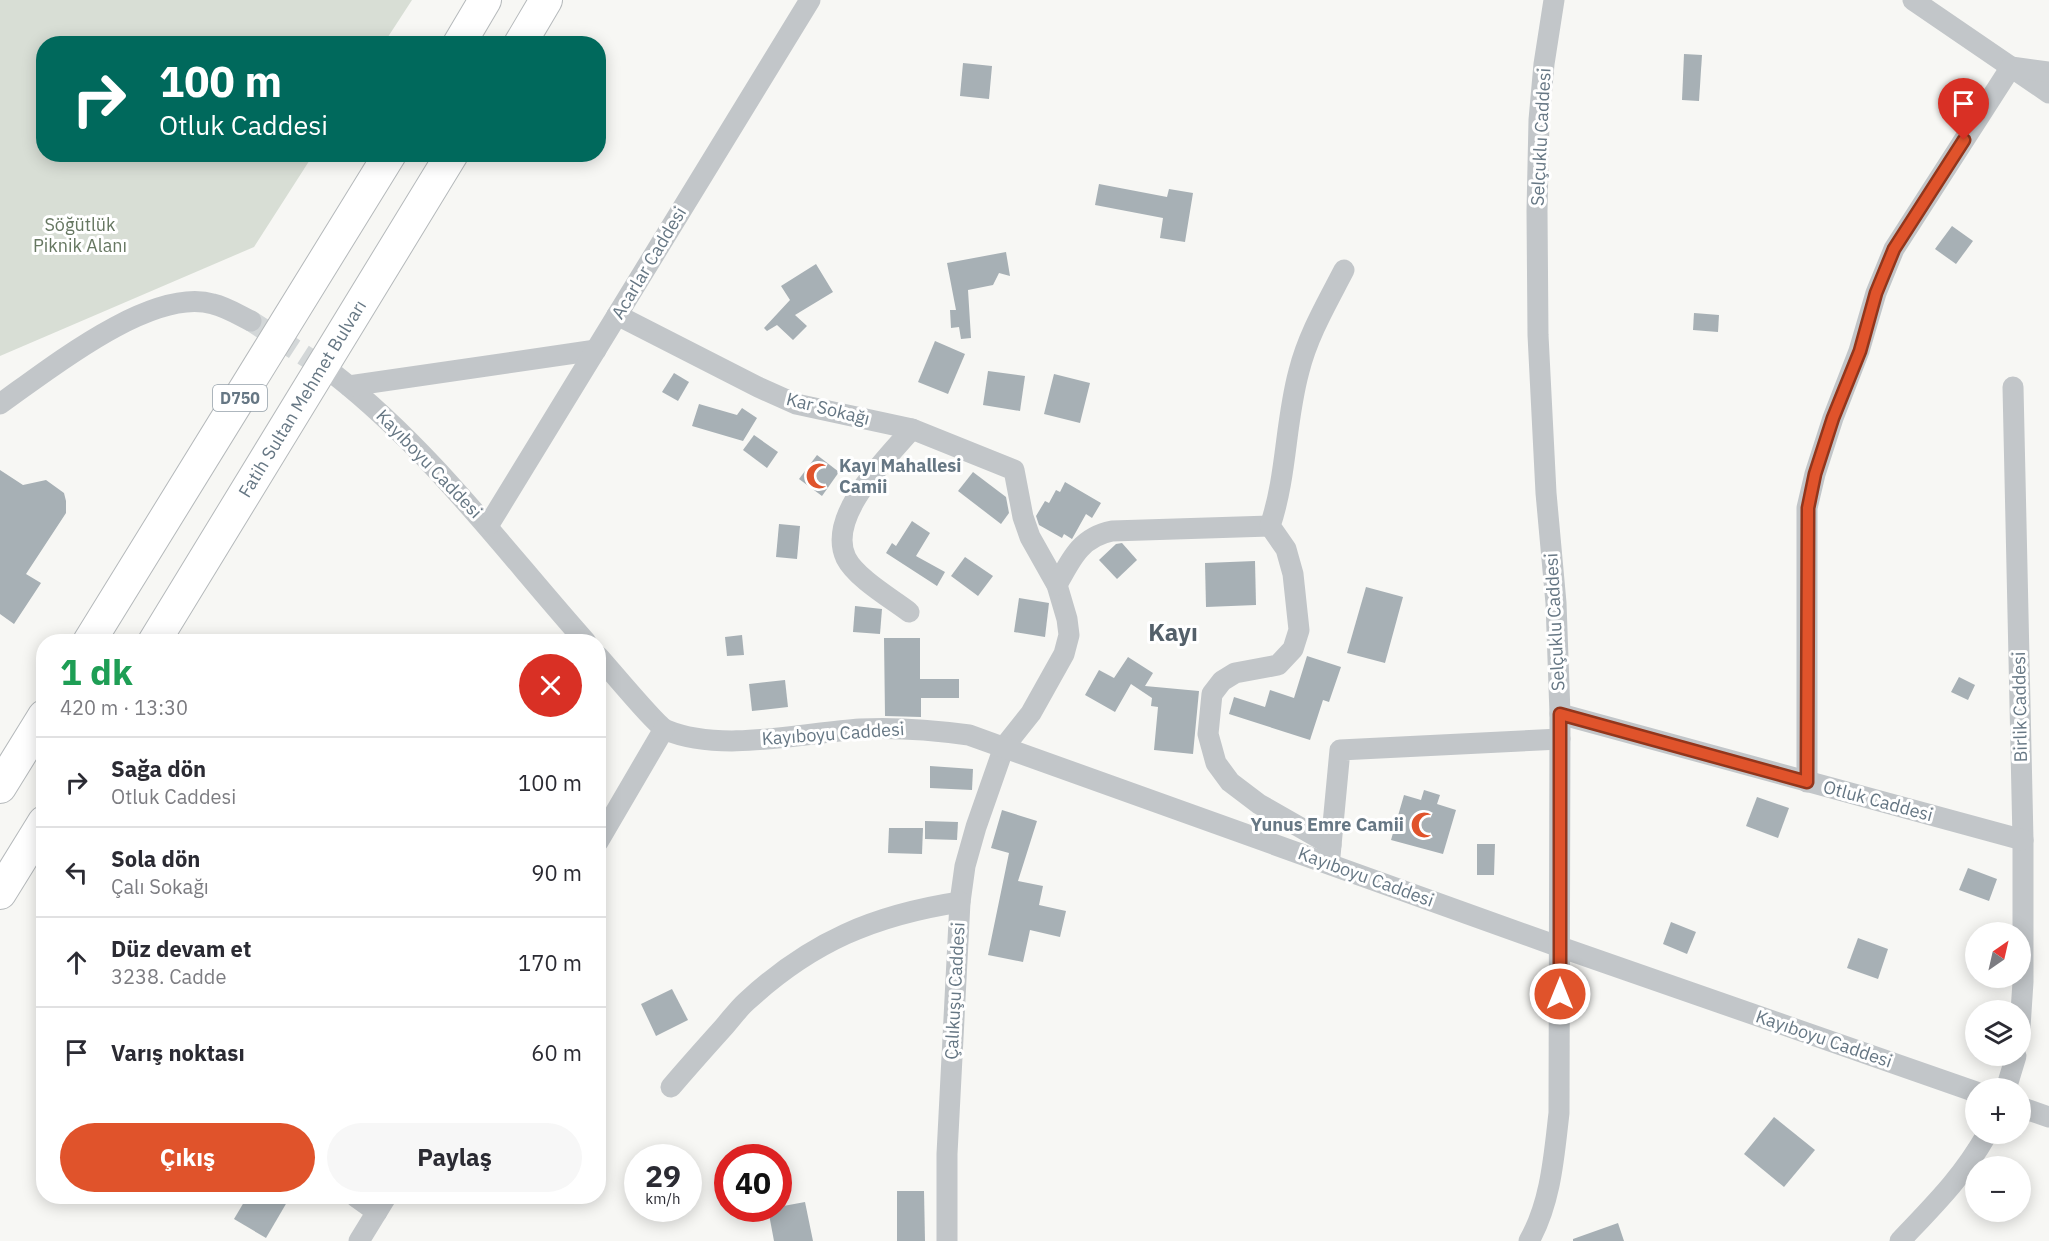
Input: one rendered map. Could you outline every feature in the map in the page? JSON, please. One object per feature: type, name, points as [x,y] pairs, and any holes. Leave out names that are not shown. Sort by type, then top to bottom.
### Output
[{"type":"highway","points":[[464,36],[485,0]]},
{"type":"highway","points":[[525,36],[546,0]]},
{"type":"highway","name":"D750","points":[[94,634],[385,162]]},
{"type":"highway","name":"Fatih Sultan Mehmet Bulvarı","points":[[159,634],[447,162]]},
{"type":"highway","points":[[0,787],[36,729]]},
{"type":"highway","points":[[0,893],[36,835]]},
{"type":"street","name":"Acarlar Caddesi","points":[[488,526],[810,0]]},
{"type":"street","name":"Selçuklu Caddesi","points":[[1529,1241],[1543,1207],[1552,1172],[1558,1113],[1560,714],[1556,603],[1546,493],[1538,334],[1537,211],[1539,120],[1544,64],[1554,0]]},
{"type":"street","points":[[1913,0],[2049,93]]},
{"type":"street","points":[[2011,67],[2049,72]]},
{"type":"street","points":[[1807,782],[1808,508],[1815,474],[1833,418],[1860,351],[1876,293],[1894,249],[2011,67]]},
{"type":"street","points":[[1270,526],[1277,503],[1298,372],[1307,343],[1344,270]]},
{"type":"street","points":[[0,403],[116,327],[165,305],[191,302],[212,303],[251,321]]},
{"type":"street","name":"Kar Sokağı","points":[[617,315],[796,404],[912,429],[1014,470]]},
{"type":"street","name":"Kayıboyu Caddesi","points":[[579,634],[488,526],[405,437],[366,400],[341,381],[596,350]]},
{"type":"street","name":"Birlik Caddesi","points":[[2013,387],[2023,840],[2022,1000]]},
{"type":"street","points":[[909,612],[858,572],[846,558],[842,538],[845,521],[857,496],[912,429]]},
{"type":"street","name":"Çalıkuşu Caddesi","points":[[947,1241],[947,1154],[960,902],[965,866],[975,828],[1004,747],[1030,713],[1064,654],[1069,635],[1057,585],[1030,537],[1023,517],[1014,470]]},
{"type":"street","points":[[1057,585],[1073,555],[1099,534],[1112,531],[1270,526]]},
{"type":"street","points":[[1270,526],[1286,549],[1293,574],[1299,630],[1293,649],[1278,665],[1235,673],[1222,681],[1212,694],[1208,734],[1216,763],[1230,782],[1259,804],[1330,854],[1340,750],[1560,739]]},
{"type":"street","points":[[606,665],[664,729],[606,828]]},
{"type":"street","name":"Otluk Caddesi","points":[[1560,714],[2023,840]]},
{"type":"street","name":"Kayıboyu Caddesi","points":[[664,729],[700,738],[730,740],[861,729],[922,729],[969,735],[1330,854],[1560,947],[1965,1088]]},
{"type":"street","points":[[671,1087],[746,1001],[805,954],[843,935],[894,915],[960,902]]},
{"type":"street","points":[[2031,1111],[2049,1117]]},
{"type":"street","points":[[1900,1241],[1956,1182],[1981,1144]]},
{"type":"street","points":[[359,1241],[381,1204]]},
{"type":"green space","name":"Söğütlük Piknik Alanı","points":[[0,0],[412,0],[389,36],[36,36],[36,162],[309,162],[254,247],[0,356]]},
{"type":"building","points":[[1684,54],[1702,55],[1699,101],[1682,100]]},
{"type":"building","points":[[963,63],[992,66],[989,99],[960,96]]},
{"type":"building","points":[[1099,184],[1167,197],[1169,189],[1193,193],[1185,242],[1160,238],[1163,218],[1095,205]]},
{"type":"building","points":[[1952,226],[1973,241],[1956,264],[1935,249]]},
{"type":"building","points":[[1006,252],[1010,276],[999,273],[993,285],[968,290],[971,338],[961,339],[959,327],[951,328],[950,310],[956,310],[947,263]]},
{"type":"building","points":[[816,264],[833,292],[795,315],[807,326],[793,340],[777,325],[767,331],[764,328],[790,300],[781,286]]},
{"type":"building","points":[[1694,313],[1719,315],[1718,332],[1693,330]]},
{"type":"building","points":[[935,341],[965,354],[948,394],[918,382]]},
{"type":"building","points":[[988,371],[1025,376],[1020,411],[983,405]]},
{"type":"building","points":[[674,373],[689,382],[678,401],[662,392]]},
{"type":"building","points":[[1054,374],[1090,383],[1080,423],[1044,414]]},
{"type":"building","points":[[699,404],[737,415],[742,408],[757,418],[743,441],[692,426]]},
{"type":"building","points":[[754,435],[778,452],[767,468],[743,450]]},
{"type":"building","name":"Kayı Mahallesi Camii","points":[[817,455],[839,472],[822,496],[799,479]]},
{"type":"building","points":[[0,470],[23,485],[46,480],[64,493],[66,501],[66,513],[26,574],[41,583],[14,624],[0,614]]},
{"type":"building","points":[[973,472],[1006,497],[1009,513],[1001,524],[958,491]]},
{"type":"building","points":[[1065,482],[1101,503],[1092,518],[1086,514],[1072,539],[1064,534],[1062,538],[1039,525],[1036,516],[1045,501],[1049,503],[1056,490],[1060,492]]},
{"type":"building","points":[[912,521],[930,533],[916,556],[945,572],[937,586],[886,553],[892,543],[896,546]]},
{"type":"building","points":[[779,524],[800,526],[797,559],[776,557]]},
{"type":"building","points":[[1122,543],[1137,560],[1117,579],[1099,560],[1116,544]]},
{"type":"building","points":[[965,557],[993,576],[978,596],[951,576]]},
{"type":"building","points":[[1255,561],[1256,605],[1206,607],[1205,563]]},
{"type":"building","points":[[1366,587],[1403,597],[1385,663],[1347,653]]},
{"type":"building","points":[[1019,598],[1049,603],[1045,637],[1014,632]]},
{"type":"building","points":[[855,606],[882,609],[880,634],[853,632]]},
{"type":"building","points":[[742,635],[744,655],[727,656],[725,637]]},
{"type":"building","points":[[884,638],[920,638],[920,679],[959,679],[959,698],[921,698],[921,717],[885,716]]},
{"type":"building","points":[[1307,656],[1341,667],[1329,702],[1323,700],[1310,740],[1229,714],[1234,697],[1265,707],[1270,690],[1294,698]]},
{"type":"building","points":[[1128,657],[1153,673],[1145,686],[1199,691],[1193,754],[1154,750],[1158,707],[1151,706],[1152,698],[1131,684],[1115,712],[1085,695],[1099,670],[1114,678]]},
{"type":"building","points":[[1959,677],[1975,685],[1968,700],[1951,692]]},
{"type":"building","points":[[785,680],[788,707],[752,711],[749,684]]},
{"type":"building","points":[[930,766],[973,769],[972,790],[930,788]]},
{"type":"building","name":"Yunus Emre Camii","points":[[1424,790],[1440,795],[1437,804],[1456,810],[1443,854],[1391,840],[1404,795],[1421,800]]},
{"type":"building","points":[[1757,797],[1789,808],[1778,838],[1746,826]]},
{"type":"building","points":[[1002,810],[1037,821],[1018,881],[1043,886],[1039,905],[1066,911],[1060,937],[1030,930],[1023,962],[988,955],[1009,853],[991,848]]},
{"type":"building","points":[[925,821],[958,822],[957,840],[925,839]]},
{"type":"building","points":[[889,828],[923,828],[922,854],[888,853]]},
{"type":"building","points":[[1477,844],[1495,844],[1494,875],[1477,875]]},
{"type":"building","points":[[1968,868],[1997,879],[1989,901],[1959,890]]},
{"type":"building","points":[[1671,922],[1696,932],[1687,954],[1663,944]]},
{"type":"building","points":[[1858,938],[1888,949],[1878,979],[1847,968]]},
{"type":"building","points":[[672,989],[688,1020],[656,1036],[641,1004]]},
{"type":"building","points":[[1774,1117],[1815,1150],[1784,1187],[1744,1154]]},
{"type":"building","points":[[897,1191],[924,1191],[925,1241],[897,1241]]},
{"type":"building","points":[[805,1202],[813,1241],[774,1241],[770,1222],[792,1222],[792,1204]]},
{"type":"building","points":[[243,1204],[286,1204],[266,1238],[234,1219]]},
{"type":"building","points":[[1618,1223],[1624,1241],[1573,1241],[1573,1239]]},
{"type":"tunnel","points":[[251,321],[333,374]]},
{"type":"place","name":"Kayı Mahallesi Camii","points":[[819,476]]},
{"type":"place","name":"Yunus Emre Camii","points":[[1424,825]]},
{"type":"district","name":"Kayı","points":[[1173,633]]},
{"type":"route","points":[[1560,994],[1560,714],[1807,782],[1808,508],[1815,474],[1833,418],[1860,351],[1876,293],[1894,249],[1964,140]]}]
